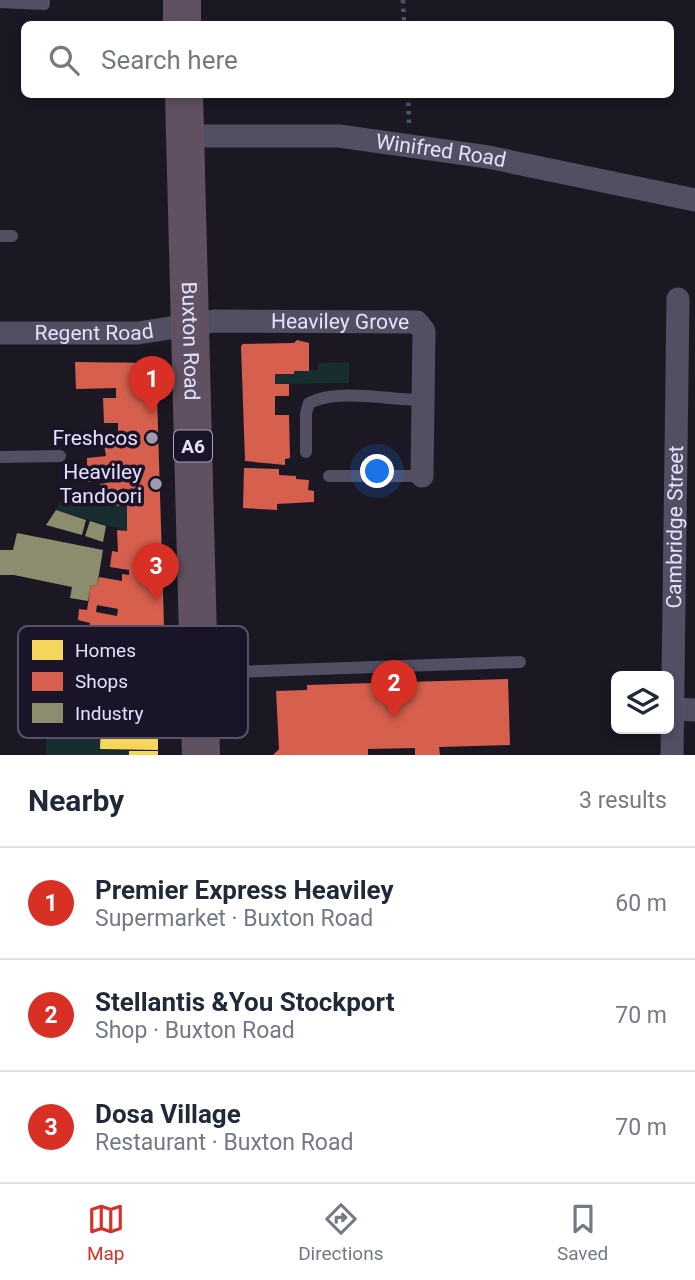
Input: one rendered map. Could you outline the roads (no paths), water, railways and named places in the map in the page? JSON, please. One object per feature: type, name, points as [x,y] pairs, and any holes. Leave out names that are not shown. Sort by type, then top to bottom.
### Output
[{"type":"highway","points":[[181,0],[182,21]]},
{"type":"highway","name":"Buxton Road","points":[[184,98],[198,626]]},
{"type":"street","name":"Winifred Road","points":[[185,136],[339,136],[488,157],[695,200]]},
{"type":"street","name":"Cambridge Street","points":[[672,755],[684,710],[678,299]]},
{"type":"street","name":"Heaviley Grove","points":[[190,325],[222,321],[417,322],[424,331],[422,476]]},
{"type":"street","name":"Regent Road","points":[[0,333],[138,333],[190,325]]},
{"type":"lane","points":[[0,2],[44,4],[44,0]]},
{"type":"lane","points":[[306,452],[306,413],[309,403],[320,397],[390,396],[422,400]]},
{"type":"lane","points":[[0,457],[60,456]]},
{"type":"lane","points":[[329,476],[422,476]]},
{"type":"lane","points":[[248,671],[520,662]]},
{"type":"place","name":"Premier Express Heaviley","points":[[152,414]]},
{"type":"place","name":"Freshcos","points":[[152,438]]},
{"type":"place","name":"Heaviley Tandoori","points":[[156,484]]},
{"type":"place","name":"Dosa Village","points":[[156,601]]},
{"type":"place","name":"Stellantis &You Stockport","points":[[394,718]]}]
